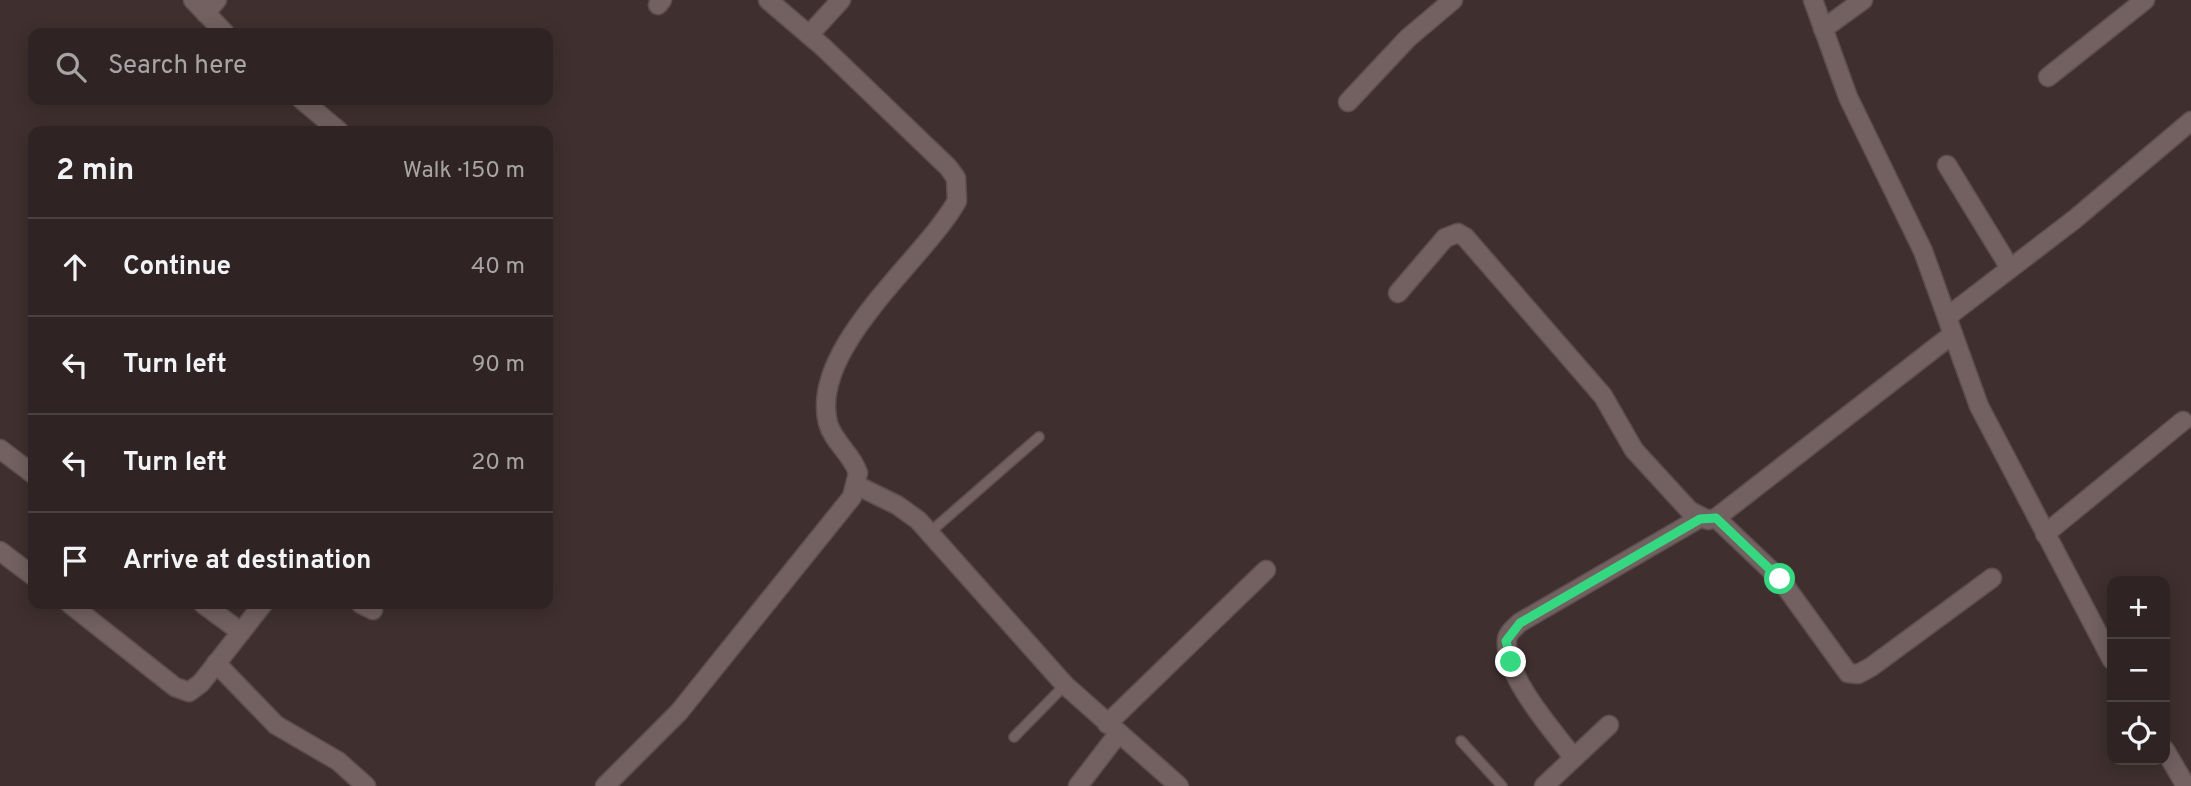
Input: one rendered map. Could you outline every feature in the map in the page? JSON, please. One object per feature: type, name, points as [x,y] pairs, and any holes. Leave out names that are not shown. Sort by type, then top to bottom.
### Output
[{"type":"street","points":[[606,786],[679,712],[852,497],[858,473],[855,463],[834,436],[828,422],[828,397],[834,369],[855,329],[950,213],[958,190],[948,167],[809,35],[768,0]]},
{"type":"street","points":[[809,35],[841,0]]},
{"type":"street","points":[[1348,102],[1408,38],[1453,0]]},
{"type":"street","points":[[1813,0],[1848,97],[1923,251],[1979,406],[2107,651]]},
{"type":"street","points":[[1823,29],[1863,0]]},
{"type":"street","points":[[2048,77],[2145,0]]},
{"type":"street","points":[[205,4],[222,28]]},
{"type":"street","points":[[308,105],[333,126]]},
{"type":"street","points":[[1947,317],[2191,121]]},
{"type":"street","points":[[1947,165],[2011,268]]},
{"type":"street","points":[[1398,293],[1445,238],[1458,233],[1465,237],[1603,397],[1634,450],[1780,579],[1849,673],[1858,674],[1871,667],[1992,578]]},
{"type":"street","points":[[1574,758],[1520,686],[1506,641],[1510,632],[1520,623],[1708,518],[1953,334]]},
{"type":"street","points":[[2045,534],[2183,421]]},
{"type":"street","points":[[0,449],[28,470]]},
{"type":"street","points":[[856,485],[897,505],[929,533],[1065,685],[1179,786]]},
{"type":"street","points":[[0,551],[28,572]]},
{"type":"street","points":[[1078,786],[1112,729],[1266,570]]},
{"type":"street","points":[[76,609],[183,691],[195,689],[259,609]]},
{"type":"street","points":[[210,609],[241,632]]},
{"type":"street","points":[[216,663],[276,726],[338,761],[366,786]]},
{"type":"street","points":[[1544,786],[1609,725]]},
{"type":"street","points":[[2170,759],[2186,786]]},
{"type":"lane","points":[[929,533],[1039,437]]},
{"type":"lane","points":[[1014,737],[1065,685]]},
{"type":"lane","points":[[1461,741],[1502,786]]},
{"type":"route","points":[[1511,662],[1506,641],[1510,632],[1520,623],[1700,519],[1716,518],[1765,561],[1780,579]]}]
